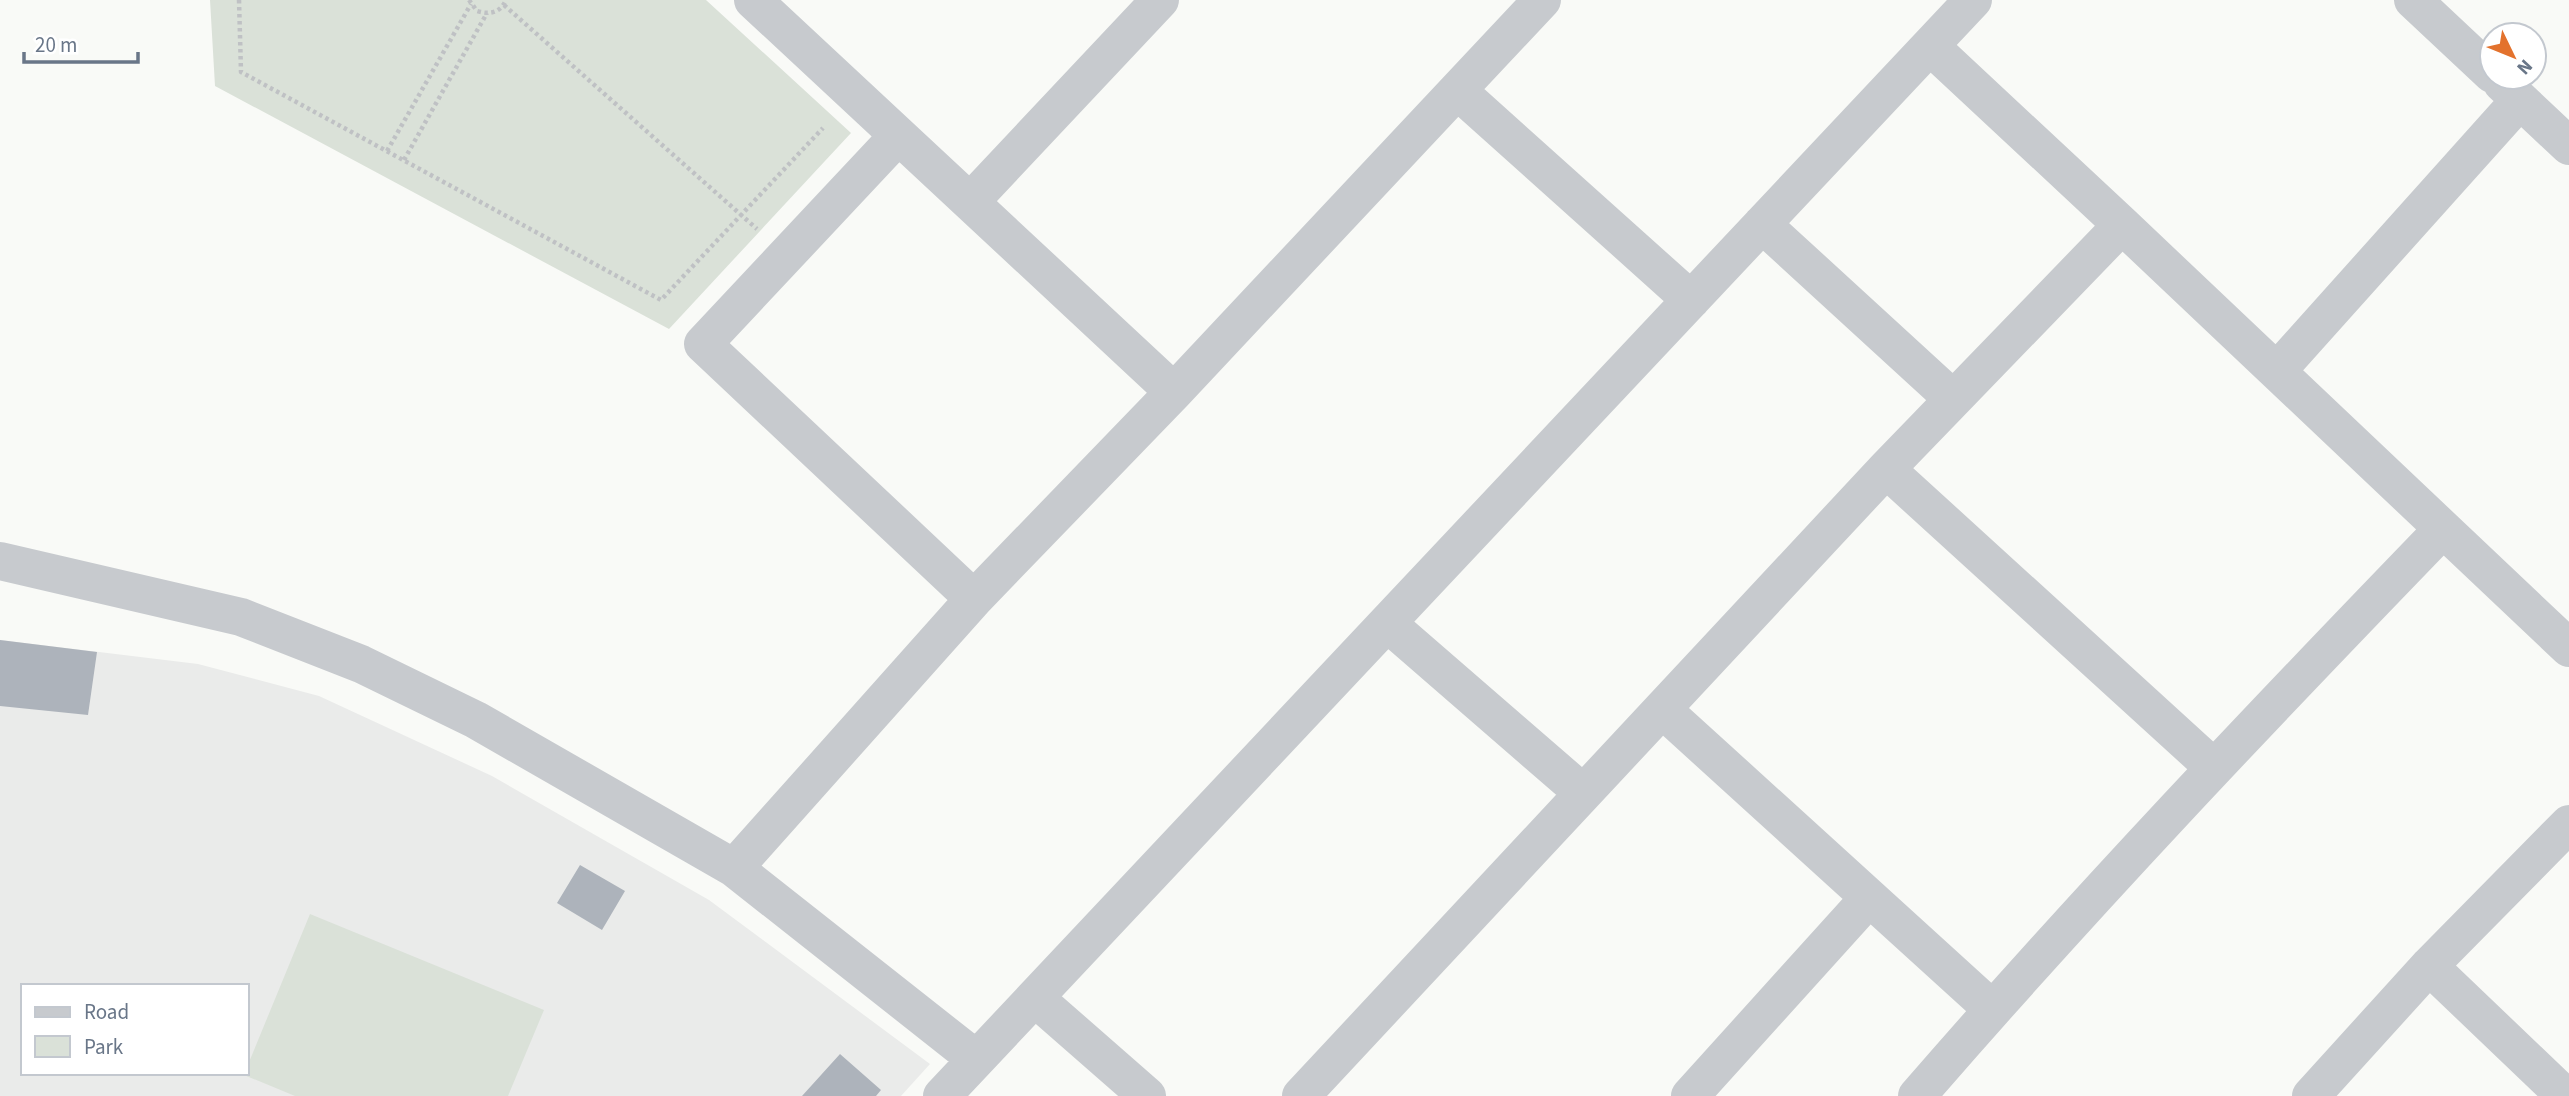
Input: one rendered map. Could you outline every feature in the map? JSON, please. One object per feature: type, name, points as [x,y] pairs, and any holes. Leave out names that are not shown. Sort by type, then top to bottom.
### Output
[{"type":"street","points":[[970,202],[1160,0]]},
{"type":"street","points":[[734,868],[974,599],[1174,392],[1542,0]]},
{"type":"street","points":[[942,1096],[1973,0]]},
{"type":"street","points":[[2413,0],[2478,61]]},
{"type":"street","points":[[759,2],[898,136],[1174,392]]},
{"type":"street","points":[[1930,46],[2569,648]]},
{"type":"street","points":[[1458,91],[1690,300]]},
{"type":"street","points":[[2277,371],[2497,91]]},
{"type":"street","points":[[2510,91],[2569,146]]},
{"type":"street","points":[[898,136],[703,344],[974,599]]},
{"type":"street","points":[[1762,224],[1953,398]]},
{"type":"street","points":[[1301,1096],[1886,469],[2122,225]]},
{"type":"street","points":[[1886,469],[2213,767]]},
{"type":"street","points":[[1919,1096],[1992,1009],[2213,767],[2443,529]]},
{"type":"street","points":[[0,561],[241,617],[361,664],[476,720],[734,868],[976,1059]]},
{"type":"street","points":[[1387,623],[1583,793]]},
{"type":"street","points":[[1663,710],[1992,1009]]},
{"type":"street","points":[[2311,1096],[2429,966],[2569,824]]},
{"type":"street","points":[[1690,1096],[1869,898]]},
{"type":"street","points":[[2429,966],[2566,1096]]},
{"type":"street","points":[[1035,998],[1147,1096]]},
{"type":"path","points":[[239,0],[241,72],[661,300],[823,128]]},
{"type":"path","points":[[387,151],[470,2],[477,11],[487,13],[496,12],[505,2],[787,255]]},
{"type":"path","points":[[404,160],[487,13]]},
{"type":"shaded area","points":[[0,640],[198,664],[319,696],[492,776],[709,900],[930,1064],[901,1096],[0,1096]]},
{"type":"green space","points":[[210,0],[706,0],[851,133],[669,329],[215,86]]},
{"type":"green space","points":[[310,914],[544,1010],[508,1096],[295,1096],[244,1075],[248,1075],[248,1065]]},
{"type":"building","points":[[0,640],[97,652],[88,715],[0,706]]},
{"type":"building","points":[[580,865],[625,891],[602,930],[557,903]]},
{"type":"building","points":[[840,1054],[881,1090],[876,1096],[802,1096]]}]
